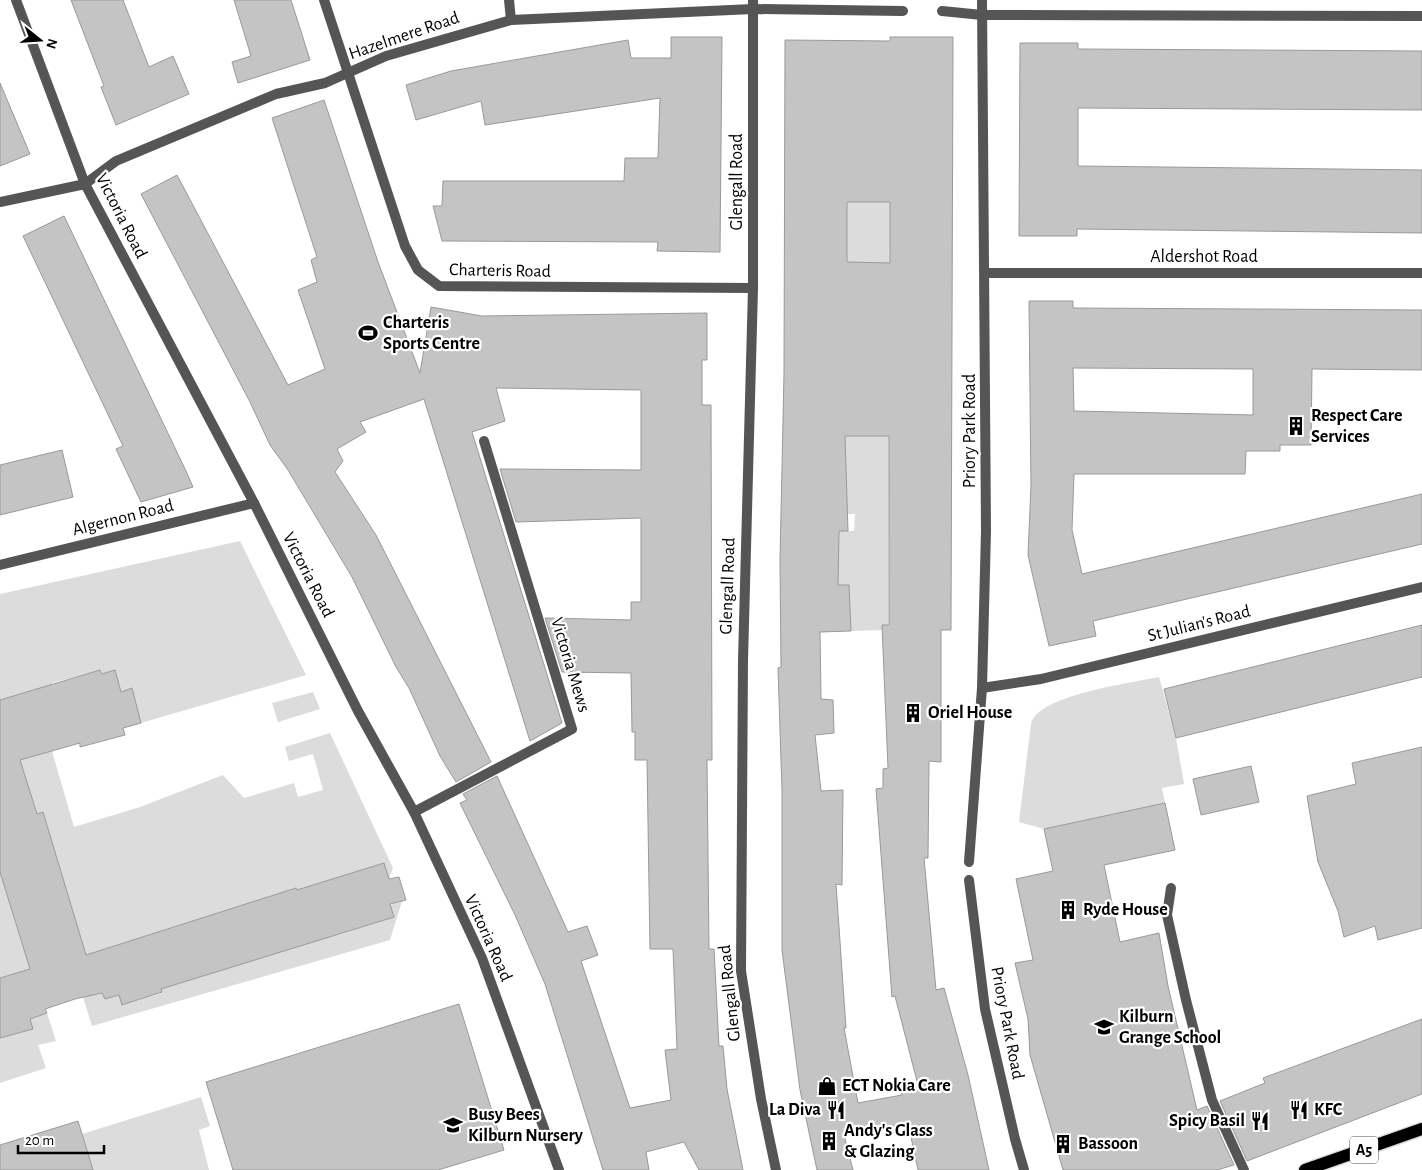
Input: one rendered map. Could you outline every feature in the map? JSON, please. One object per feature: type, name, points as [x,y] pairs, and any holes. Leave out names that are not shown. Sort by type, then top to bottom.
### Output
[{"type":"main road","name":"A5","points":[[1305,1170],[1422,1129]]},
{"type":"street","name":"Victoria Road","points":[[16,0],[85,184],[254,503],[358,711],[414,812],[482,958],[560,1170]]},
{"type":"street","name":"Charteris Road","points":[[324,0],[405,246],[418,270],[439,286],[753,288]]},
{"type":"street","points":[[510,0],[511,20]]},
{"type":"street","name":"Priory Park Road","points":[[969,862],[982,688],[986,532],[986,273],[982,0]]},
{"type":"street","name":"Hazelmere Road","points":[[0,202],[85,184],[116,161],[276,94],[325,83],[404,50],[511,20],[753,4],[903,11]]},
{"type":"street","name":"Glengall Road","points":[[753,4],[753,288],[743,660],[740,971],[761,1099],[776,1170]]},
{"type":"street","points":[[942,11],[982,15],[1422,16]]},
{"type":"street","name":"Aldershot Road","points":[[986,273],[1422,273]]},
{"type":"street","name":"Victoria Mews","points":[[414,812],[572,729],[484,441]]},
{"type":"street","name":"Algernon Road","points":[[0,565],[254,503]]},
{"type":"street","name":"St Julian's Road","points":[[982,688],[1041,679],[1422,587]]},
{"type":"street","name":"Priory Park Road","points":[[969,880],[985,1009],[1024,1170]]},
{"type":"street","points":[[1171,888],[1167,915],[1210,1091],[1244,1170]]},
{"type":"shaded area","points":[[890,174],[888,630],[849,631],[849,585],[838,585],[823,531],[854,531],[855,514],[844,514],[824,436],[846,436],[847,262],[825,202]]},
{"type":"shaded area","points":[[240,541],[306,675],[141,723],[132,689],[121,692],[100,670],[52,683],[54,690],[26,693],[0,700],[0,594]]},
{"type":"shaded area","points":[[1159,677],[1176,738],[1184,784],[1162,788],[1165,803],[1044,829],[1019,822],[1031,724],[1037,714],[1050,705],[1067,698],[1108,687]]},
{"type":"shaded area","points":[[313,692],[320,709],[278,722],[272,703]]},
{"type":"shaded area","points":[[330,733],[393,868],[389,879],[384,863],[298,894],[296,888],[101,950],[81,989],[77,925],[43,813],[37,814],[20,760],[52,751],[74,827],[140,807],[223,775],[244,798],[294,783],[298,797],[323,790],[313,754],[289,761],[285,747]]},
{"type":"shaded area","points":[[0,872],[23,948],[67,983],[16,973],[0,978]]},
{"type":"shaded area","points":[[402,901],[390,940],[92,1026],[83,997],[102,993],[105,999],[119,995],[123,1005],[162,993],[158,979],[341,934],[394,917],[390,905]]},
{"type":"shaded area","points":[[47,1013],[56,1041],[38,1045],[46,1068],[0,1083],[0,1038],[33,1029],[30,1019]]},
{"type":"shaded area","points":[[201,1097],[210,1126],[199,1130],[209,1170],[93,1170],[82,1134]]},
{"type":"building","points":[[71,0],[123,0],[149,67],[173,56],[189,94],[116,125],[101,87],[104,86]]},
{"type":"building","points":[[234,0],[291,0],[310,60],[238,83],[232,62],[251,56]]},
{"type":"building","points":[[671,37],[722,37],[720,252],[657,251],[658,242],[442,241],[433,206],[442,206],[443,181],[624,181],[625,158],[658,158],[660,98],[485,125],[481,101],[416,120],[406,85],[451,71],[628,40],[631,58],[671,58]]},
{"type":"building","points":[[890,37],[953,37],[951,630],[941,630],[941,762],[929,761],[928,858],[924,858],[936,990],[944,988],[968,1075],[989,1170],[918,1170],[908,1123],[844,1135],[853,1170],[817,1170],[800,1090],[782,950],[782,790],[778,668],[781,667],[780,560],[784,373],[785,40],[890,41]],"holes":[[[847,202],[890,202],[890,263],[847,262]],[[845,436],[889,436],[889,625],[882,625],[888,768],[883,769],[883,788],[876,789],[892,997],[895,996],[918,1085],[900,1089],[902,1095],[858,1103],[844,1028],[846,1028],[836,884],[842,885],[843,790],[821,791],[815,735],[834,733],[833,700],[821,699],[820,632],[851,631],[849,585],[838,585],[839,531],[848,531]]]},
{"type":"building","points":[[1020,43],[1078,43],[1078,49],[1422,51],[1422,110],[1078,108],[1078,166],[1422,170],[1422,233],[1077,229],[1077,236],[1019,236]]},
{"type":"building","points":[[0,83],[30,154],[0,166]]},
{"type":"building","points":[[324,100],[378,262],[420,373],[431,307],[482,316],[707,313],[707,360],[702,360],[702,405],[711,405],[712,760],[707,760],[709,949],[714,949],[719,1046],[723,1046],[727,1089],[743,1170],[699,1170],[684,1142],[646,1152],[649,1170],[603,1170],[545,984],[515,915],[460,803],[467,800],[463,794],[497,776],[568,932],[587,926],[598,955],[581,961],[630,1108],[671,1100],[665,1050],[677,1049],[673,949],[650,949],[647,760],[635,760],[635,732],[632,732],[631,673],[562,672],[545,618],[631,620],[631,602],[641,602],[641,518],[516,522],[500,469],[641,470],[641,390],[496,388],[505,421],[472,432],[562,723],[530,741],[424,399],[360,422],[366,432],[337,449],[343,461],[335,472],[376,535],[491,762],[456,782],[440,756],[409,688],[396,667],[352,577],[288,470],[270,445],[250,402],[141,194],[177,175],[288,385],[325,369],[298,290],[317,282],[311,260],[317,257],[272,118]]},
{"type":"building","points":[[64,216],[193,487],[141,502],[116,449],[123,446],[23,236]]},
{"type":"building","points":[[1029,301],[1073,301],[1073,308],[1422,310],[1422,370],[1312,369],[1311,445],[1280,445],[1280,451],[1246,451],[1245,474],[1074,474],[1072,530],[1082,574],[1422,494],[1422,544],[1093,621],[1096,636],[1049,646],[1028,555],[1031,486]],"holes":[[[1073,368],[1253,369],[1253,415],[1074,411]]]},
{"type":"building","points":[[62,450],[73,497],[0,515],[0,465]]},
{"type":"building","points":[[1422,625],[1422,677],[1176,738],[1164,689]]},
{"type":"building","points":[[100,670],[102,674],[115,670],[121,692],[132,688],[141,723],[123,728],[125,735],[80,747],[80,743],[20,760],[37,814],[43,812],[86,955],[296,888],[297,890],[384,863],[389,879],[399,877],[406,900],[390,904],[394,917],[161,989],[162,992],[122,1005],[119,995],[105,999],[102,993],[75,999],[45,1009],[47,1013],[30,1019],[33,1029],[0,1038],[0,978],[30,969],[0,872],[0,700]]},
{"type":"building","points":[[1422,747],[1422,928],[1378,940],[1375,926],[1344,937],[1338,911],[1318,862],[1307,796],[1356,784],[1352,763]]},
{"type":"building","points":[[1251,766],[1259,802],[1201,815],[1193,779]]},
{"type":"building","points":[[1165,803],[1175,850],[1104,865],[1120,942],[1159,933],[1168,986],[1197,1110],[1207,1106],[1234,1165],[1217,1170],[1063,1170],[1030,1055],[1028,1019],[1015,963],[1033,960],[1016,879],[1053,871],[1044,829]]},
{"type":"building","points":[[459,1004],[504,1150],[438,1170],[233,1170],[206,1082]]},
{"type":"building","points":[[1422,1019],[1422,1094],[1247,1161],[1220,1101],[1265,1083],[1263,1078]]},
{"type":"building","points":[[78,1121],[93,1170],[0,1170],[0,1145]]},
{"type":"place","name":"Charteris Sports Centre","points":[[368,333]]},
{"type":"place","name":"Respect Care Services","points":[[1296,426]]},
{"type":"place","name":"Oriel House","points":[[913,713]]},
{"type":"place","name":"Ryde House","points":[[1068,910]]},
{"type":"place","name":"Kilburn Grange School","points":[[1104,1027]]},
{"type":"place","name":"ECT Nokia Care","points":[[827,1086]]},
{"type":"place","name":"La Diva","points":[[836,1110]]},
{"type":"place","name":"KFC","points":[[1299,1110]]},
{"type":"place","name":"Spicy Basil","points":[[1260,1121]]},
{"type":"place","name":"Busy Bees Kilburn Nursery","points":[[453,1125]]},
{"type":"place","name":"Andy's Glass & Glazing","points":[[829,1141]]},
{"type":"place","name":"Bassoon","points":[[1063,1144]]}]
